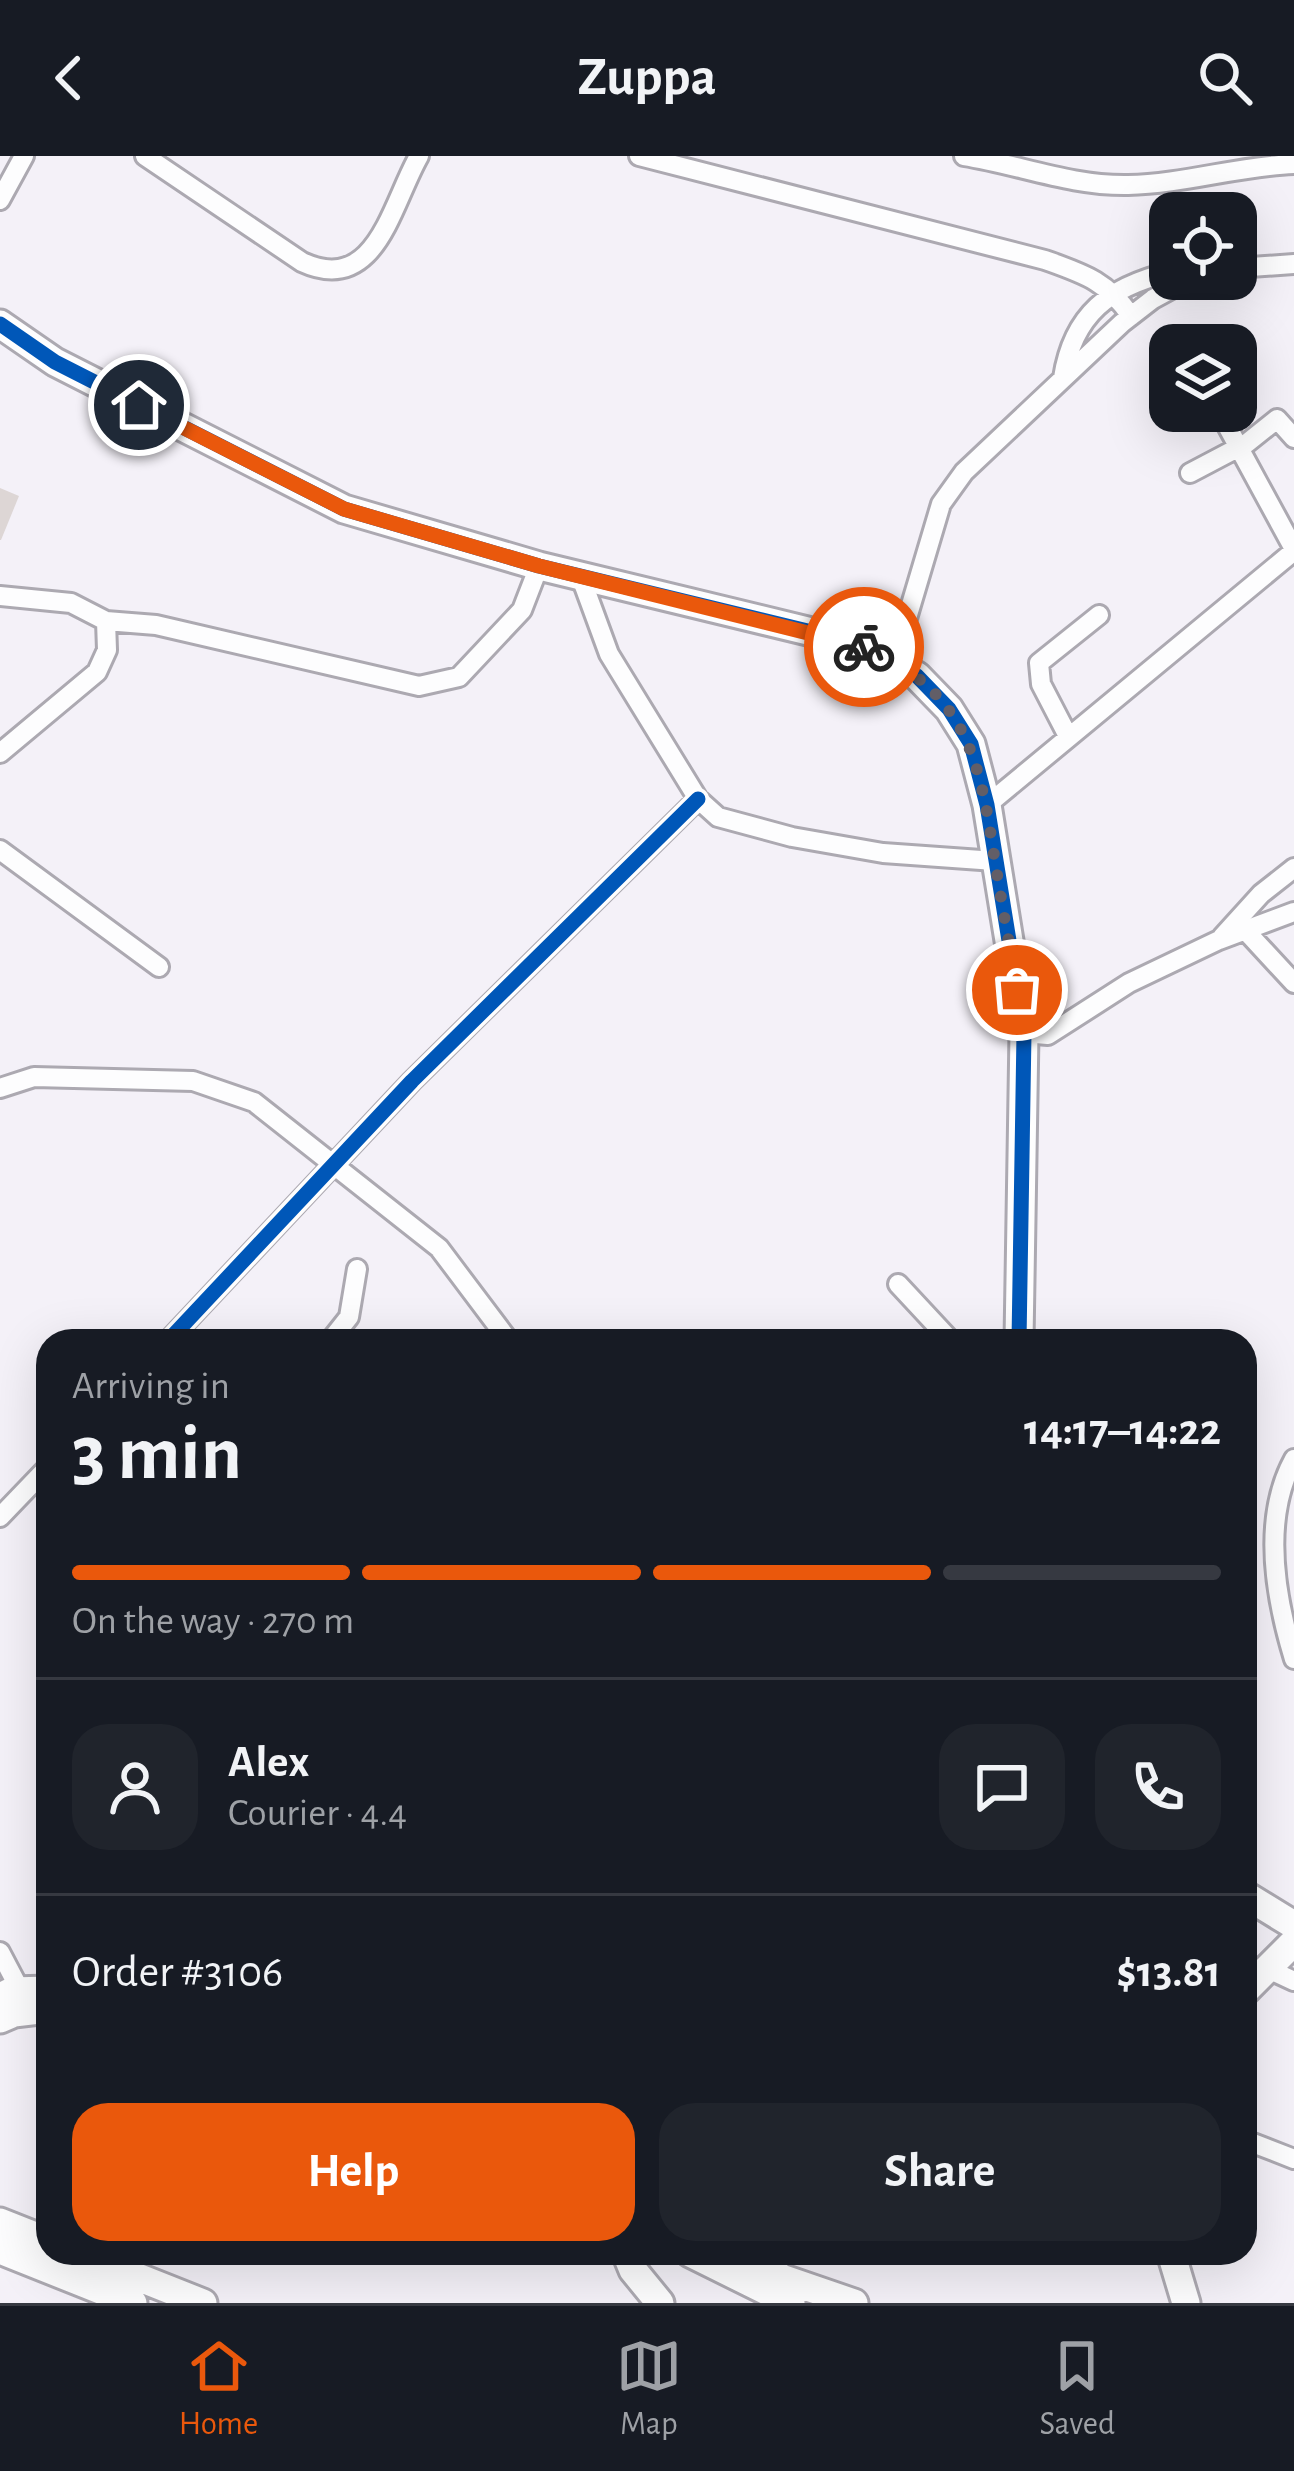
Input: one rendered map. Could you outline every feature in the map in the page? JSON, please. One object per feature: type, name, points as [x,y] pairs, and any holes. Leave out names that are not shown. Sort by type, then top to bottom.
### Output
[{"type":"street","points":[[0,200],[24,156]]},
{"type":"street","points":[[145,156],[302,262],[321,270],[338,270],[355,267],[374,247],[419,156]]},
{"type":"street","points":[[639,156],[974,239],[1086,274],[1114,292],[1131,316]]},
{"type":"street","points":[[964,156],[1048,177],[1101,184],[1141,184],[1247,166],[1294,164]]},
{"type":"street","points":[[1257,267],[1294,264]]},
{"type":"street","points":[[1063,378],[1069,344],[1086,317],[1114,292],[1149,278]]},
{"type":"street","points":[[894,662],[941,504],[964,472],[1131,316],[1157,300]]},
{"type":"street","points":[[0,324],[55,362],[344,509],[539,566],[853,642],[916,676],[949,709],[971,744],[988,805],[1024,1033],[1019,1329]]},
{"type":"street","points":[[1190,472],[1240,447],[1277,419],[1294,438]]},
{"type":"street","points":[[988,805],[1294,550],[1231,432]]},
{"type":"street","points":[[0,596],[71,603],[106,621],[156,625],[419,686],[459,677],[522,610],[539,566]]},
{"type":"street","points":[[580,575],[609,654],[656,724],[698,800],[718,817],[883,854],[995,861]]},
{"type":"street","points":[[1068,736],[1041,684],[1039,663],[1099,615]]},
{"type":"street","points":[[0,753],[98,672],[106,650],[106,621]]},
{"type":"street","points":[[179,1329],[412,1081],[698,800]]},
{"type":"street","points":[[0,850],[159,967]]},
{"type":"street","points":[[1219,940],[1261,894],[1294,868]]},
{"type":"street","points":[[1024,1033],[1048,1035],[1130,983],[1219,940],[1294,912]]},
{"type":"street","points":[[1245,930],[1294,983]]},
{"type":"street","points":[[0,1088],[34,1077],[193,1081],[254,1102],[439,1248],[500,1329]]},
{"type":"street","points":[[340,1329],[349,1317],[357,1269]]},
{"type":"street","points":[[898,1284],[940,1329]]},
{"type":"street","points":[[1294,1459],[1280,1497],[1274,1539],[1278,1601],[1294,1659]]},
{"type":"street","points":[[0,1517],[36,1480]]},
{"type":"street","points":[[1257,1902],[1294,1925]]},
{"type":"street","points":[[1281,1975],[1294,1942]]},
{"type":"street","points":[[0,1952],[23,1992]]},
{"type":"street","points":[[0,2019],[36,2010]]},
{"type":"street","points":[[1257,2145],[1294,2159]]},
{"type":"street","points":[[0,2222],[36,2236]]},
{"type":"street","points":[[0,2250],[36,2264]]},
{"type":"street","points":[[38,2265],[133,2303]]},
{"type":"street","points":[[107,2265],[203,2303]]},
{"type":"street","points":[[631,2265],[659,2303]]},
{"type":"street","points":[[714,2265],[791,2303]]},
{"type":"street","points":[[780,2265],[854,2303]]},
{"type":"street","points":[[1170,2265],[1172,2303]]},
{"type":"street","points":[[1174,2265],[1186,2303]]},
{"type":"building","points":[[0,488],[19,496],[1,540],[0,540]]},
{"type":"cycle path","points":[[0,324],[55,362],[344,509],[539,566],[853,642],[917,676],[949,709],[971,744],[987,805],[1024,1033],[1019,1329]]},
{"type":"cycle path","points":[[179,1329],[412,1081],[698,799]]},
{"type":"way so far","points":[[864,647],[916,676],[949,709],[971,744],[988,805],[1017,990]]},
{"type":"route","points":[[139,405],[344,509],[539,566],[864,647]]}]
